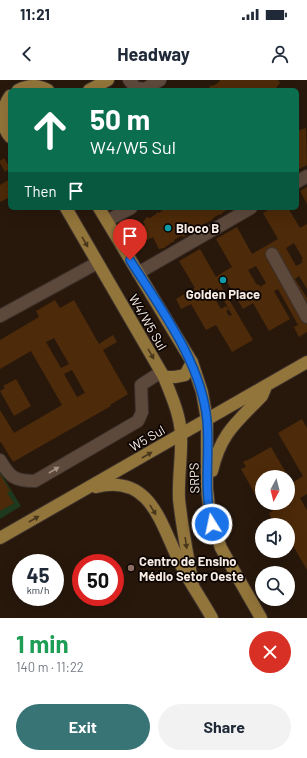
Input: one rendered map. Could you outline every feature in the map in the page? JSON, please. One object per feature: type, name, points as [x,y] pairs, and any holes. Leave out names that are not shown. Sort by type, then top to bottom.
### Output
[{"type":"main road","points":[[93,88],[108,80]]},
{"type":"main road","points":[[25,85],[43,88]]},
{"type":"main road","points":[[5,98],[1,124],[8,134]]},
{"type":"main road","name":"W4/W5 Sul","points":[[67,210],[163,374],[179,419],[181,435]]},
{"type":"main road","name":"W4/W5 Sul","points":[[100,210],[192,362],[202,392],[207,420]]},
{"type":"main road","points":[[163,374],[180,377],[185,374],[192,362]]},
{"type":"main road","name":"W5 Sul","points":[[0,538],[307,362]]},
{"type":"main road","points":[[207,489],[220,444],[237,421],[262,396],[268,385]]},
{"type":"main road","name":"SRPS","points":[[207,420],[207,489],[210,516],[221,548],[261,618]]},
{"type":"main road","name":"SRPS","points":[[181,435],[179,473],[180,500],[193,586],[212,618]]},
{"type":"main road","points":[[84,491],[120,484],[127,485],[140,492],[153,509],[193,586]]},
{"type":"lane","points":[[129,80],[136,88]]},
{"type":"lane","points":[[147,88],[160,80]]},
{"type":"lane","points":[[107,220],[127,210]]},
{"type":"lane","points":[[138,273],[248,210]]},
{"type":"lane","points":[[272,254],[307,317]]},
{"type":"lane","points":[[0,316],[97,263]]},
{"type":"lane","points":[[0,460],[9,475],[21,481],[35,481],[138,421],[142,412],[141,385],[163,374]]},
{"type":"green space","points":[[0,472],[21,506],[0,519]]},
{"type":"building","points":[[220,80],[278,80],[280,83],[276,88],[209,88],[211,85],[213,86]]},
{"type":"building","points":[[306,128],[307,165],[299,169],[299,131]]},
{"type":"building","points":[[4,158],[8,165],[8,170],[5,172],[0,163],[0,161]]},
{"type":"building","points":[[8,180],[8,198],[0,202],[0,185]]},
{"type":"building","points":[[307,187],[307,204],[300,191]]},
{"type":"building","name":"Bloco B","points":[[163,210],[227,210],[222,213],[222,215],[220,214],[194,229],[184,237],[181,236],[164,248],[159,249],[153,237],[147,240],[140,228],[145,225],[143,222],[147,217],[150,218],[157,212],[159,213]]},
{"type":"building","name":"Golden Place","points":[[268,210],[289,210],[300,228],[307,224],[307,289],[299,276],[295,279],[307,298],[307,332],[299,337],[294,327],[298,325],[278,289],[274,291],[290,319],[269,331],[253,303],[243,309],[227,282],[221,286],[253,340],[232,352],[216,325],[206,330],[191,304],[181,309],[176,299],[195,288],[179,261],[200,249],[216,277],[232,267],[216,239],[237,227],[252,254],[278,239],[263,213]],"holes":[[[294,243],[303,259],[301,260],[303,262],[296,266],[286,248]],[[256,266],[266,283],[260,287],[259,284],[257,285],[248,270]],[[217,288],[232,315],[229,316],[226,311],[229,310],[226,306],[221,309],[211,292]]]},
{"type":"building","points":[[55,300],[60,308],[74,300],[99,344],[113,335],[117,342],[103,350],[128,394],[110,405],[111,406],[13,462],[1,442],[0,443],[0,410],[14,433],[62,405],[31,351],[0,369],[0,340],[39,317],[36,311]],"holes":[[[54,338],[69,364],[61,368],[46,342]],[[72,370],[85,393],[77,397],[64,374]]]},
{"type":"building","points":[[16,379],[31,406],[14,416],[0,391],[5,388],[3,386]]},
{"type":"building","points":[[302,419],[307,428],[307,494],[300,498],[307,510],[307,570],[295,549],[295,518],[272,518],[269,513],[272,510],[295,510],[295,481],[303,476],[278,433]]},
{"type":"building","points":[[271,447],[284,470],[255,470],[255,494],[241,469],[246,467],[243,462]]},
{"type":"building","points":[[0,474],[10,491],[7,493],[14,503],[0,511]]},
{"type":"place","name":"Bloco B","points":[[168,228]]},
{"type":"place","name":"Golden Place","points":[[223,280]]},
{"type":"place","name":"Centro de Ensino Médio Setor Oeste","points":[[131,568]]},
{"type":"route","points":[[130,260],[192,362],[202,392],[207,420],[207,489],[212,524]]}]
